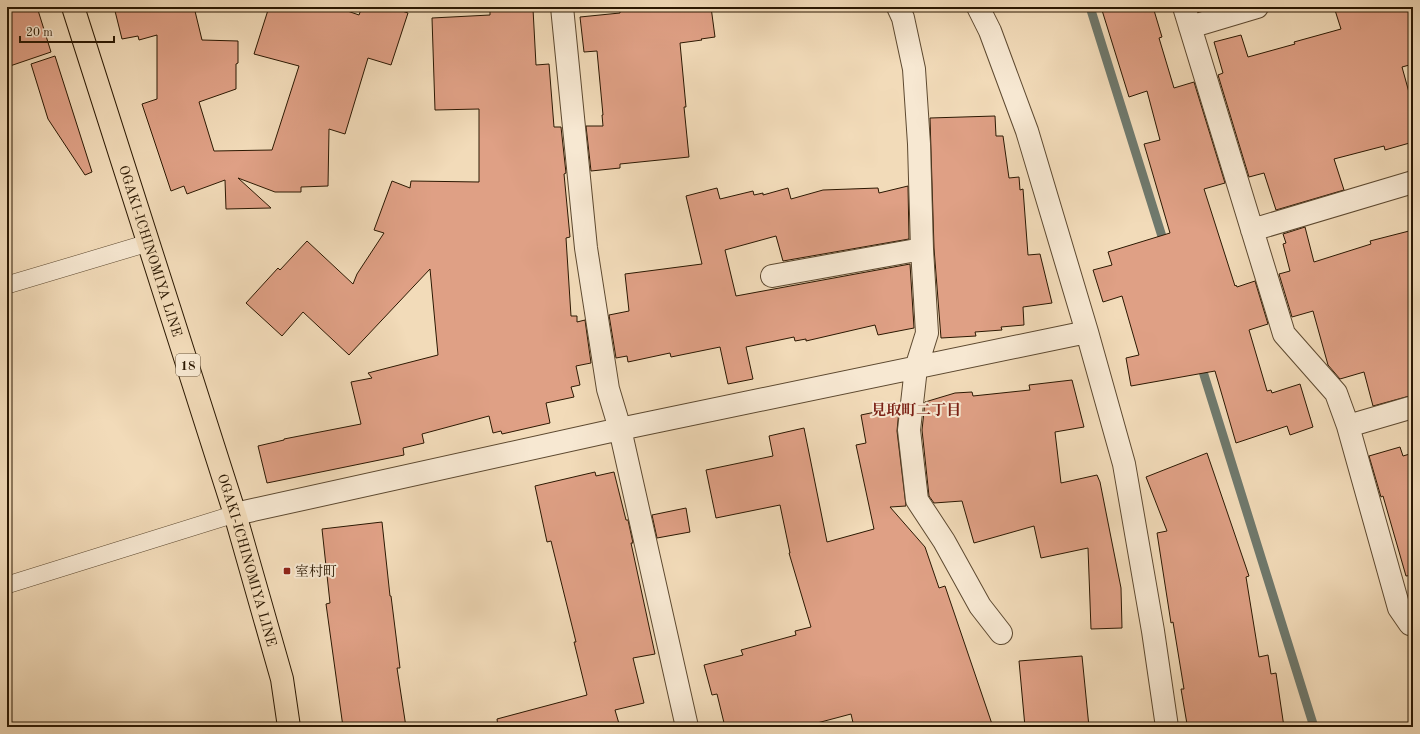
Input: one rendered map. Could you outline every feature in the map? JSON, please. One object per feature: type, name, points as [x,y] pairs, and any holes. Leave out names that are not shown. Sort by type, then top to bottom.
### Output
[{"type":"main road","name":"OGAKI-ICHINOMIYA LINE","points":[[73,7],[235,514],[282,679],[289,727]]},
{"type":"street","points":[[562,7],[586,248],[608,389],[620,429],[687,727]]},
{"type":"street","points":[[898,7],[903,18],[914,69],[919,144],[922,249],[927,333],[916,368],[909,430],[917,500],[944,541],[980,606],[1001,633]]},
{"type":"street","points":[[978,7],[990,32],[1026,131],[1087,332],[1124,464],[1153,631],[1167,727]]},
{"type":"street","points":[[1257,7],[1187,17],[1284,334],[1336,393],[1348,426],[1399,608],[1410,624],[1413,623]]},
{"type":"street","points":[[1252,230],[1413,182]]},
{"type":"street","points":[[772,276],[922,249]]},
{"type":"street","points":[[235,514],[620,429],[1087,332]]},
{"type":"street","points":[[1348,426],[1413,407]]},
{"type":"lane","points":[[7,285],[148,243]]},
{"type":"lane","points":[[7,584],[235,514]]},
{"type":"building","points":[[7,7],[37,7],[51,52],[7,67]]},
{"type":"building","points":[[114,7],[194,7],[202,40],[238,41],[236,89],[199,102],[214,151],[272,150],[299,66],[254,54],[269,7],[336,7],[359,15],[362,7],[390,7],[408,13],[391,65],[368,58],[345,134],[329,129],[328,186],[301,187],[301,192],[275,192],[238,178],[271,208],[226,209],[225,180],[187,194],[184,186],[171,191],[142,104],[157,99],[157,35],[139,40],[138,36],[122,39]]},
{"type":"building","points":[[649,7],[711,7],[715,37],[680,43],[689,157],[620,164],[620,168],[591,171],[586,126],[603,126],[603,115],[597,51],[584,52],[580,17],[620,13],[620,10]]},
{"type":"building","points":[[1101,7],[1153,7],[1162,37],[1159,38],[1174,88],[1194,82],[1225,183],[1204,189],[1235,286],[1236,285],[1237,287],[1255,281],[1268,324],[1249,330],[1267,391],[1271,390],[1272,393],[1300,384],[1313,427],[1290,435],[1287,426],[1236,443],[1215,371],[1131,386],[1126,358],[1139,355],[1122,296],[1103,302],[1093,270],[1112,265],[1108,252],[1170,233],[1144,144],[1160,140],[1147,91],[1129,97]]},
{"type":"building","points":[[1334,7],[1413,7],[1413,64],[1402,67],[1413,107],[1413,142],[1385,150],[1384,146],[1334,159],[1344,190],[1276,210],[1264,173],[1249,177],[1218,75],[1223,73],[1214,42],[1241,35],[1248,57],[1295,44],[1294,42],[1341,29]]},
{"type":"building","points":[[533,9],[536,65],[549,64],[554,127],[561,127],[566,173],[564,174],[570,237],[566,238],[571,316],[577,316],[577,322],[585,320],[591,363],[576,366],[580,385],[571,387],[574,397],[546,403],[550,423],[502,434],[501,431],[493,433],[489,416],[422,434],[424,443],[403,448],[404,455],[267,483],[258,446],[284,439],[361,424],[351,382],[372,378],[368,373],[438,355],[430,269],[349,355],[303,312],[282,336],[246,303],[278,268],[280,270],[307,241],[353,284],[357,274],[384,233],[374,230],[392,181],[410,188],[411,181],[479,182],[479,109],[435,110],[432,18],[490,15],[490,11]]},
{"type":"building","points":[[55,56],[92,172],[85,175],[48,119],[31,64]]},
{"type":"building","points":[[995,116],[996,136],[1003,136],[1009,178],[1019,177],[1020,190],[1023,189],[1028,255],[1040,254],[1052,303],[1023,307],[1024,325],[1001,327],[1002,330],[975,332],[976,336],[941,338],[934,248],[930,118]]},
{"type":"building","points":[[908,186],[909,239],[783,261],[776,236],[725,250],[736,296],[910,264],[914,328],[878,335],[875,325],[806,341],[806,339],[795,341],[794,337],[746,347],[753,379],[728,384],[720,347],[671,357],[670,353],[628,362],[627,356],[616,358],[609,315],[629,311],[625,274],[702,264],[686,196],[717,188],[720,199],[753,191],[754,195],[763,193],[763,195],[788,188],[791,199],[823,190],[878,188],[879,193]]},
{"type":"building","points":[[1305,227],[1314,262],[1371,244],[1370,241],[1413,230],[1413,395],[1373,406],[1364,372],[1340,379],[1328,365],[1313,311],[1292,317],[1279,274],[1290,271],[1283,244],[1286,243],[1283,234]]},
{"type":"building","points":[[1072,380],[1084,427],[1055,432],[1061,483],[1097,475],[1100,482],[1121,588],[1122,628],[1091,629],[1088,548],[1041,558],[1034,526],[974,543],[962,501],[934,503],[929,496],[922,430],[925,402],[955,393],[972,392],[973,396],[1030,390],[1029,385]]},
{"type":"building","points":[[885,410],[885,414],[899,410],[897,431],[906,506],[890,507],[925,547],[939,588],[945,586],[993,727],[854,727],[851,714],[802,727],[725,727],[717,694],[712,695],[704,665],[743,655],[741,650],[796,635],[795,631],[811,627],[789,553],[780,505],[716,518],[706,470],[773,456],[769,436],[804,428],[827,542],[874,529],[856,445],[866,443],[861,415]]},
{"type":"building","points":[[1400,447],[1403,456],[1413,453],[1413,575],[1406,576],[1383,496],[1381,497],[1369,456]]},
{"type":"building","points":[[1207,453],[1249,576],[1246,577],[1259,657],[1268,655],[1271,674],[1276,673],[1284,727],[1192,727],[1191,723],[1187,724],[1181,689],[1184,689],[1173,622],[1171,623],[1157,533],[1167,531],[1146,477]]},
{"type":"building","points":[[595,472],[596,476],[614,472],[633,543],[631,543],[655,654],[633,658],[644,703],[615,710],[620,727],[498,727],[497,719],[587,695],[574,642],[576,642],[551,541],[547,542],[535,486]]},
{"type":"building","points":[[686,508],[690,532],[657,538],[652,515]]},
{"type":"building","points":[[382,522],[400,668],[397,668],[406,727],[343,727],[326,604],[330,603],[322,529]]},
{"type":"building","points":[[1082,656],[1089,727],[1025,727],[1019,661]]},
{"type":"waterway","points":[[1090,7],[1165,246]]},
{"type":"waterway","points":[[1200,362],[1314,727]]},
{"type":"place","name":"室村町","points":[[287,571]]},
{"type":"district","name":"見取町二丁目","points":[[916,410]]}]
